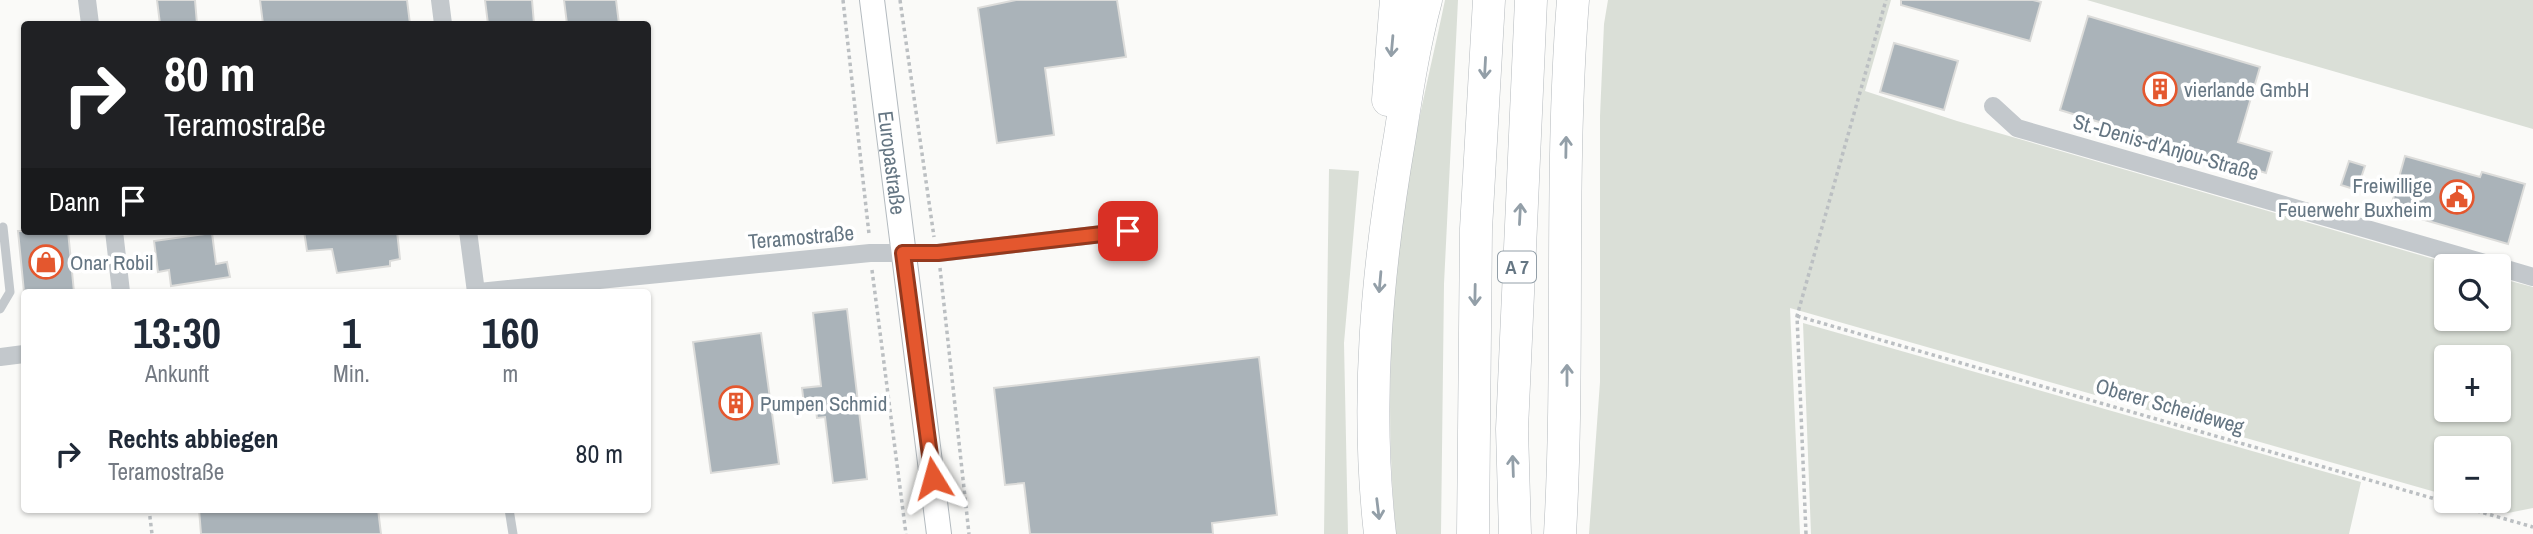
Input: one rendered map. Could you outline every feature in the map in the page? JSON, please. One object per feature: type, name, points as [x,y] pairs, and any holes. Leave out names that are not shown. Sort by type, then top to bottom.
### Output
[{"type":"highway","points":[[1381,534],[1371,417],[1387,214],[1388,92],[1396,0]]},
{"type":"highway","points":[[1387,214],[1426,0]]},
{"type":"highway","name":"A 7","points":[[1473,534],[1476,229],[1489,0]]},
{"type":"highway","name":"A 7","points":[[1515,534],[1512,429],[1531,0]]},
{"type":"highway","points":[[1560,534],[1567,385],[1566,91],[1574,8]]},
{"type":"main road","name":"Europastraße","points":[[872,0],[939,534]]},
{"type":"street","points":[[87,0],[90,21]]},
{"type":"street","points":[[440,0],[443,21]]},
{"type":"street","name":"St.-Denis-d'Anjou-Straße","points":[[1993,106],[2017,128],[2452,254]]},
{"type":"street","name":"Teramostraße","points":[[507,289],[870,253],[938,253],[1128,231]]},
{"type":"street","points":[[114,235],[121,289]]},
{"type":"street","points":[[469,235],[477,289]]},
{"type":"street","name":"St.-Denis-d'Anjou-Straße","points":[[2511,271],[2533,277]]},
{"type":"street","points":[[0,357],[21,354]]},
{"type":"lane","points":[[0,309],[10,292],[3,227]]},
{"type":"lane","points":[[510,513],[513,534]]},
{"type":"path","points":[[843,0],[870,253],[906,534]]},
{"type":"path","points":[[900,0],[928,209],[938,253],[969,534]]},
{"type":"path","points":[[1806,534],[1797,316],[1886,0]]},
{"type":"path","name":"Oberer Scheideweg","points":[[1797,316],[2533,527]]},
{"type":"path","points":[[149,513],[152,534]]},
{"type":"shaded area","points":[[1445,0],[1458,0],[1444,284],[1441,534],[1396,534],[1390,388],[1399,242],[1414,146]]},
{"type":"shaded area","points":[[1608,0],[1891,0],[1865,91],[1957,121],[2434,259],[2434,331],[2511,331],[2511,281],[2533,287],[2533,508],[2511,512],[2511,436],[2434,436],[2434,492],[1790,308],[1800,534],[1589,534],[1600,382],[1600,116],[1604,24]]},
{"type":"shaded area","points":[[2087,0],[2533,0],[2533,129]]},
{"type":"shaded area","points":[[1329,169],[1359,171],[1344,343],[1348,534],[1324,534]]},
{"type":"shaded area","points":[[1803,323],[2361,482],[2349,534],[1811,534]]},
{"type":"building","points":[[157,0],[195,0],[197,21],[160,21]]},
{"type":"building","points":[[260,0],[407,0],[410,21],[263,21]]},
{"type":"building","points":[[485,0],[532,0],[534,21],[488,21]]},
{"type":"building","points":[[564,0],[616,0],[619,21],[567,21]]},
{"type":"building","points":[[1016,0],[1117,0],[1126,57],[1045,68],[1054,135],[997,143],[978,8]]},
{"type":"building","points":[[1901,0],[2041,2],[2030,41],[1901,5]]},
{"type":"building","name":"vierlande GmbH","points":[[2088,16],[2260,67],[2238,142],[2272,152],[2266,173],[2060,110]]},
{"type":"building","points":[[1894,43],[1958,61],[1944,110],[1880,92]]},
{"type":"building","name":"Freiwillige Feuerwehr Buxheim","points":[[2405,156],[2480,177],[2482,172],[2525,184],[2508,244],[2390,210]]},
{"type":"building","points":[[2349,161],[2365,166],[2357,190],[2341,185]]},
{"type":"building","name":"Onar Robil","points":[[18,231],[21,231],[21,235],[68,235],[74,289],[24,289]]},
{"type":"building","points":[[212,235],[216,264],[227,262],[230,277],[171,286],[169,270],[158,272],[154,241]]},
{"type":"building","points":[[305,235],[397,235],[400,259],[390,261],[390,266],[337,273],[332,249],[307,251]]},
{"type":"building","points":[[847,309],[867,479],[833,483],[825,417],[817,418],[815,403],[804,404],[802,388],[821,386],[813,313]]},
{"type":"building","name":"Pumpen Schmid","points":[[761,333],[779,464],[711,473],[693,342]]},
{"type":"building","points":[[1259,357],[1277,515],[1212,523],[1213,534],[1030,534],[1024,483],[1005,485],[994,388]]},
{"type":"building","points":[[199,513],[378,513],[381,534],[201,534]]},
{"type":"place","name":"vierlande GmbH","points":[[2160,89]]},
{"type":"place","name":"Freiwillige Feuerwehr Buxheim","points":[[2457,197]]},
{"type":"place","name":"Onar Robil","points":[[46,262]]},
{"type":"place","name":"Pumpen Schmid","points":[[736,403]]},
{"type":"route","points":[[933,478],[903,253],[938,253],[1128,231]]}]
